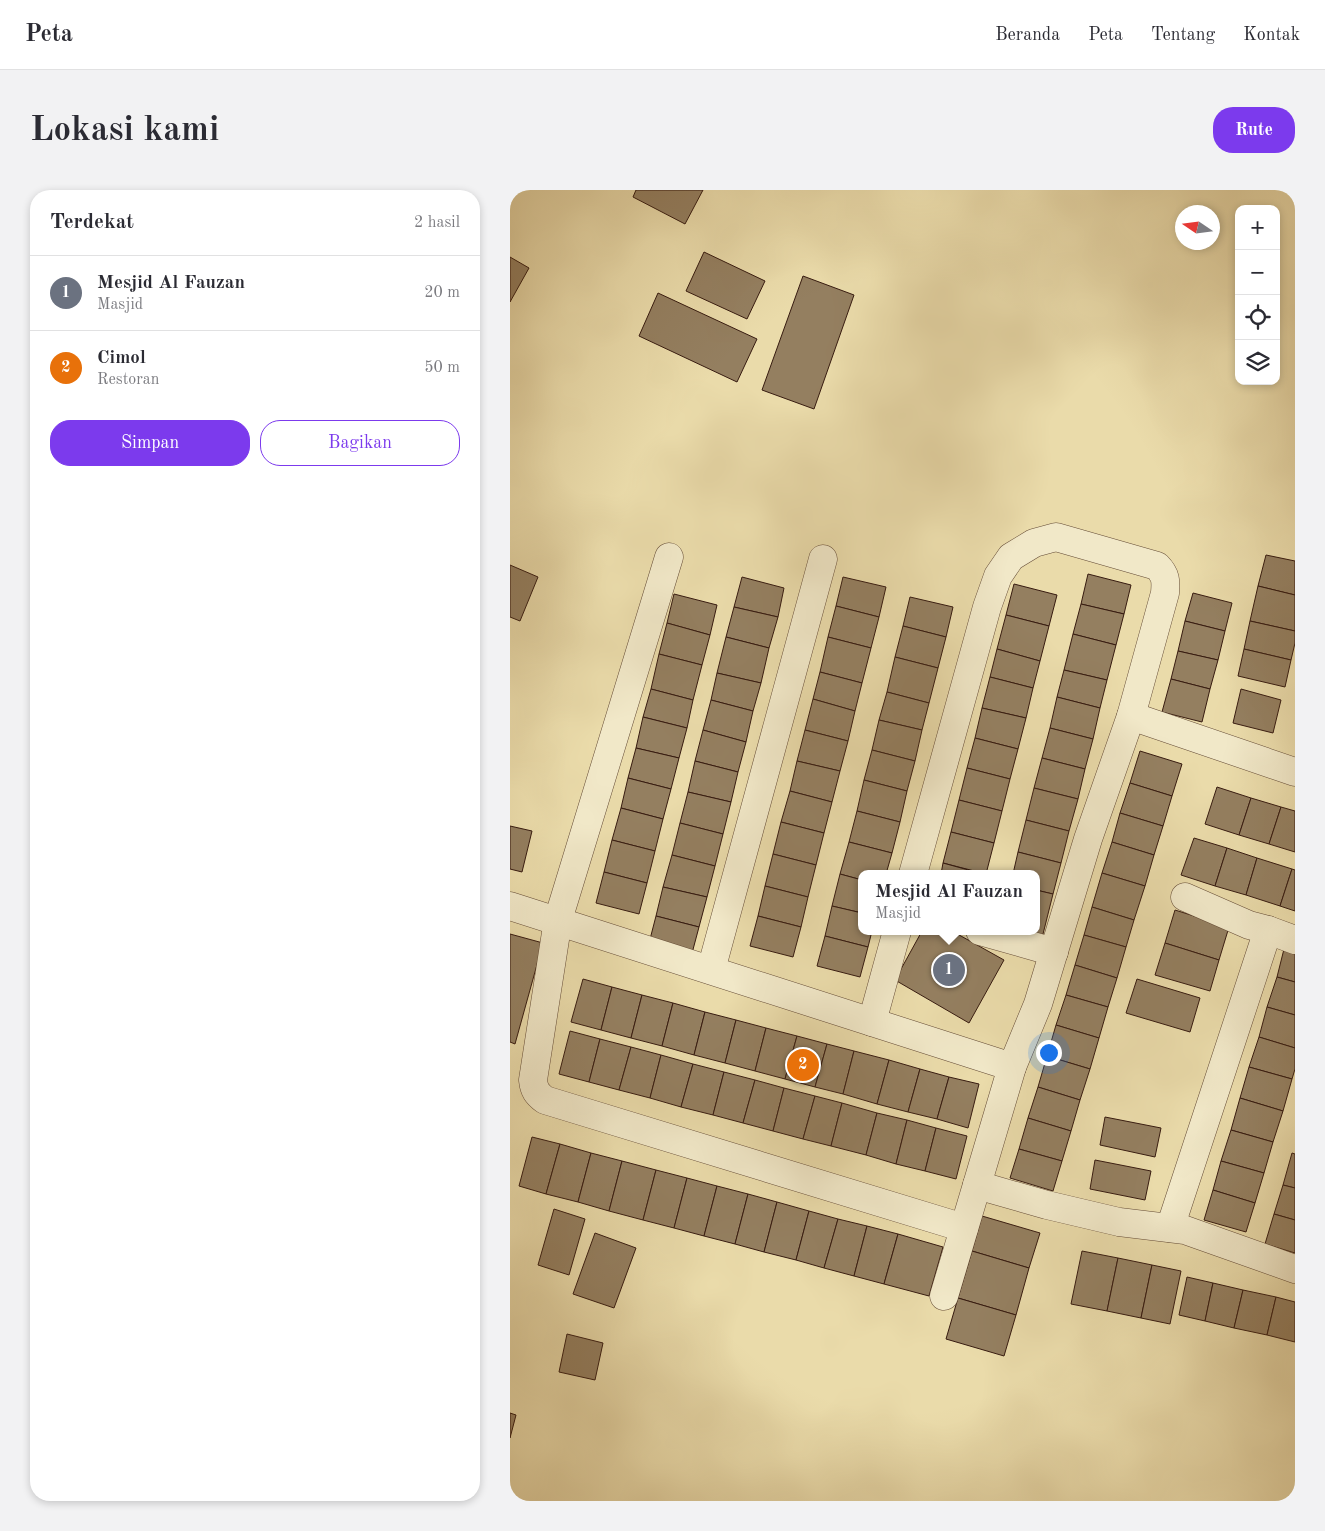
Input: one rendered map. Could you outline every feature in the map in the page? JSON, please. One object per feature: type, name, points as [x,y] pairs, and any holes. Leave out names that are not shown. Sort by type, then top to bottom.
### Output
[{"type":"street","points":[[914,870],[987,606],[998,576],[1011,558],[1034,544],[1056,537],[1157,566],[1163,572],[1166,579],[1165,592],[1131,716],[1088,839],[1038,1004],[1012,1067],[944,1296]]},
{"type":"street","points":[[670,557],[558,920],[533,1080],[534,1088],[538,1095],[545,1100],[964,1228]]},
{"type":"street","points":[[711,970],[823,559]]},
{"type":"street","points":[[1131,716],[1295,772]]},
{"type":"street","points":[[1185,897],[1248,925],[1295,940]]},
{"type":"street","points":[[510,906],[1012,1067]]},
{"type":"street","points":[[1170,1228],[1268,930]]},
{"type":"street","points":[[872,1022],[897,935]]},
{"type":"street","points":[[994,935],[1054,952]]},
{"type":"street","points":[[977,1185],[1047,1205],[1119,1222],[1185,1230],[1295,1269]]},
{"type":"building","points":[[636,190],[703,190],[685,224],[633,197]]},
{"type":"building","points":[[704,252],[765,281],[747,319],[686,291]]},
{"type":"building","points":[[510,257],[529,268],[510,302]]},
{"type":"building","points":[[803,276],[854,295],[814,409],[762,390]]},
{"type":"building","points":[[658,293],[757,339],[737,382],[639,336]]},
{"type":"building","points":[[1266,555],[1295,561],[1295,595],[1258,586]]},
{"type":"building","points":[[510,565],[538,577],[520,621],[510,617]]},
{"type":"building","points":[[1088,574],[1131,585],[1124,614],[1081,604]]},
{"type":"building","points":[[742,577],[784,588],[778,617],[734,607]]},
{"type":"building","points":[[843,577],[886,587],[879,617],[836,606]]},
{"type":"building","points":[[1014,584],[1057,595],[1049,626],[1006,615]]},
{"type":"building","points":[[1258,586],[1295,595],[1295,631],[1250,621]]},
{"type":"building","points":[[1193,593],[1232,603],[1225,631],[1185,621]]},
{"type":"building","points":[[674,594],[717,605],[710,635],[667,623]]},
{"type":"building","points":[[910,597],[953,607],[946,637],[903,626]]},
{"type":"building","points":[[1081,604],[1124,614],[1116,645],[1073,634]]},
{"type":"building","points":[[836,606],[879,617],[871,648],[828,637]]},
{"type":"building","points":[[734,607],[778,617],[769,648],[726,637]]},
{"type":"building","points":[[1006,615],[1049,626],[1040,661],[997,649]]},
{"type":"building","points":[[1185,621],[1225,631],[1218,660],[1178,651]]},
{"type":"building","points":[[1250,621],[1295,631],[1295,643],[1291,660],[1244,649]]},
{"type":"building","points":[[667,623],[710,635],[702,665],[659,654]]},
{"type":"building","points":[[903,626],[946,637],[938,668],[895,657]]},
{"type":"building","points":[[1073,634],[1116,645],[1107,680],[1064,670]]},
{"type":"building","points":[[726,637],[769,648],[761,683],[717,673]]},
{"type":"building","points":[[828,637],[871,648],[862,683],[820,672]]},
{"type":"building","points":[[997,649],[1040,661],[1033,688],[990,677]]},
{"type":"building","points":[[1244,649],[1291,660],[1285,687],[1238,676]]},
{"type":"building","points":[[1178,651],[1218,660],[1210,689],[1171,679]]},
{"type":"building","points":[[659,654],[702,665],[693,700],[651,689]]},
{"type":"building","points":[[895,657],[938,668],[929,703],[887,692]]},
{"type":"building","points":[[1064,670],[1107,680],[1100,708],[1057,697]]},
{"type":"building","points":[[820,672],[862,683],[855,711],[813,699]]},
{"type":"building","points":[[717,673],[761,683],[753,711],[711,700]]},
{"type":"building","points":[[990,677],[1033,688],[1026,718],[982,708]]},
{"type":"building","points":[[1171,679],[1210,689],[1202,722],[1162,712]]},
{"type":"building","points":[[651,689],[693,700],[687,728],[643,717]]},
{"type":"building","points":[[1241,689],[1281,700],[1273,733],[1233,723]]},
{"type":"building","points":[[887,692],[929,703],[922,730],[879,720]]},
{"type":"building","points":[[1057,697],[1100,708],[1093,739],[1050,728]]},
{"type":"building","points":[[813,699],[855,711],[848,741],[805,730]]},
{"type":"building","points":[[711,700],[753,711],[746,742],[703,730]]},
{"type":"building","points":[[982,708],[1026,718],[1018,749],[975,738]]},
{"type":"building","points":[[643,717],[687,728],[679,758],[636,748]]},
{"type":"building","points":[[879,720],[922,730],[915,761],[872,750]]},
{"type":"building","points":[[1050,728],[1093,739],[1085,769],[1042,758]]},
{"type":"building","points":[[703,730],[746,742],[738,772],[695,761]]},
{"type":"building","points":[[805,730],[848,741],[840,771],[797,761]]},
{"type":"building","points":[[975,738],[1018,749],[1010,779],[967,768]]},
{"type":"building","points":[[636,748],[679,758],[671,789],[628,778]]},
{"type":"building","points":[[872,750],[915,761],[907,791],[864,780]]},
{"type":"building","points":[[1140,751],[1182,764],[1172,796],[1130,783]]},
{"type":"building","points":[[1042,758],[1085,769],[1078,799],[1034,788]]},
{"type":"building","points":[[695,761],[738,772],[731,802],[688,792]]},
{"type":"building","points":[[797,761],[840,771],[832,802],[790,791]]},
{"type":"building","points":[[967,768],[1010,779],[1002,811],[959,800]]},
{"type":"building","points":[[628,778],[671,789],[663,819],[621,808]]},
{"type":"building","points":[[864,780],[907,791],[900,822],[857,811]]},
{"type":"building","points":[[1130,783],[1172,796],[1163,826],[1120,813]]},
{"type":"building","points":[[1217,787],[1251,798],[1239,835],[1205,824]]},
{"type":"building","points":[[1034,788],[1078,799],[1069,831],[1026,820]]},
{"type":"building","points":[[790,791],[832,802],[824,833],[781,822]]},
{"type":"building","points":[[688,792],[731,802],[723,834],[680,823]]},
{"type":"building","points":[[1251,798],[1281,807],[1269,844],[1239,835]]},
{"type":"building","points":[[959,800],[1002,811],[994,843],[951,832]]},
{"type":"building","points":[[1281,807],[1295,811],[1295,852],[1269,844]]},
{"type":"building","points":[[621,808],[663,819],[655,851],[612,840]]},
{"type":"building","points":[[857,811],[900,822],[892,853],[849,842]]},
{"type":"building","points":[[1120,813],[1163,826],[1154,855],[1112,842]]},
{"type":"building","points":[[1026,820],[1069,831],[1061,863],[1018,852]]},
{"type":"building","points":[[781,822],[824,833],[816,865],[773,854]]},
{"type":"building","points":[[680,823],[723,834],[715,866],[672,855]]},
{"type":"building","points":[[510,826],[532,831],[522,872],[510,869]]},
{"type":"building","points":[[951,832],[994,843],[987,870],[970,870],[943,863]]},
{"type":"building","points":[[1194,838],[1227,848],[1215,886],[1181,875]]},
{"type":"building","points":[[612,840],[655,851],[647,883],[604,872]]},
{"type":"building","points":[[849,842],[892,853],[887,870],[858,870],[858,879],[840,874]]},
{"type":"building","points":[[1112,842],[1154,855],[1145,886],[1102,873]]},
{"type":"building","points":[[1227,848],[1257,858],[1246,895],[1215,886]]},
{"type":"building","points":[[1018,852],[1061,863],[1053,894],[1040,891],[1040,870],[1014,870]]},
{"type":"building","points":[[773,854],[816,865],[808,897],[765,886]]},
{"type":"building","points":[[672,855],[715,866],[707,897],[663,887]]},
{"type":"building","points":[[1257,858],[1292,869],[1280,906],[1246,895]]},
{"type":"building","points":[[943,863],[968,870],[942,870]]},
{"type":"building","points":[[1292,869],[1295,870],[1295,911],[1280,906]]},
{"type":"building","points":[[604,872],[647,883],[639,914],[596,903]]},
{"type":"building","points":[[1102,873],[1145,886],[1134,920],[1092,907]]},
{"type":"building","points":[[840,874],[858,879],[858,912],[832,906]]},
{"type":"building","points":[[765,886],[808,897],[801,927],[758,916]]},
{"type":"building","points":[[663,887],[707,897],[699,927],[656,916]]},
{"type":"building","points":[[1040,891],[1053,894],[1042,938],[1030,935],[1040,935]]},
{"type":"building","points":[[832,906],[858,912],[858,935],[871,935],[868,947],[825,936]]},
{"type":"building","points":[[1092,907],[1134,920],[1126,947],[1084,935]]},
{"type":"building","points":[[1175,910],[1229,927],[1219,960],[1165,943]]},
{"type":"building","points":[[656,916],[699,927],[691,957],[648,947]]},
{"type":"building","points":[[758,916],[801,927],[793,957],[750,946]]},
{"type":"building","points":[[510,934],[543,943],[515,1044],[510,1042]]},
{"type":"building","points":[[920,935],[959,935],[1004,960],[969,1023],[895,980]]},
{"type":"building","points":[[1084,935],[1126,947],[1117,978],[1075,965]]},
{"type":"building","points":[[825,936],[868,947],[860,977],[817,966]]},
{"type":"building","points":[[1165,943],[1219,960],[1210,991],[1155,975]]},
{"type":"building","points":[[1284,949],[1295,952],[1295,982],[1277,977]]},
{"type":"building","points":[[1075,965],[1117,978],[1108,1007],[1066,995]]},
{"type":"building","points":[[1277,977],[1295,982],[1295,1015],[1267,1007]]},
{"type":"building","points":[[583,979],[612,987],[601,1030],[571,1022]]},
{"type":"building","points":[[1137,979],[1200,998],[1190,1032],[1126,1013]]},
{"type":"building","points":[[612,987],[642,995],[631,1038],[601,1030]]},
{"type":"building","points":[[642,995],[673,1003],[662,1046],[631,1038]]},
{"type":"building","points":[[1066,995],[1108,1007],[1099,1038],[1056,1025]]},
{"type":"building","points":[[673,1003],[705,1012],[694,1055],[662,1046]]},
{"type":"building","points":[[1267,1007],[1295,1015],[1295,1048],[1259,1037]]},
{"type":"building","points":[[705,1012],[736,1020],[725,1063],[694,1055]]},
{"type":"building","points":[[736,1020],[766,1028],[755,1071],[725,1063]]},
{"type":"building","points":[[1056,1025],[1099,1038],[1090,1069],[1047,1056]]},
{"type":"building","points":[[766,1028],[797,1036],[785,1079],[755,1071]]},
{"type":"building","points":[[570,1031],[600,1039],[589,1082],[559,1074]]},
{"type":"building","points":[[797,1036],[827,1044],[815,1087],[785,1079]]},
{"type":"building","points":[[1259,1037],[1295,1048],[1295,1069],[1292,1079],[1249,1067]]},
{"type":"building","points":[[600,1039],[631,1047],[619,1090],[589,1082]]},
{"type":"building","points":[[827,1044],[854,1051],[843,1094],[815,1087]]},
{"type":"building","points":[[631,1047],[661,1055],[650,1098],[619,1090]]},
{"type":"building","points":[[854,1051],[889,1060],[877,1104],[843,1094]]},
{"type":"building","points":[[661,1055],[693,1064],[681,1107],[650,1098]]},
{"type":"building","points":[[1047,1056],[1090,1069],[1080,1100],[1038,1087]]},
{"type":"building","points":[[889,1060],[920,1069],[908,1112],[877,1104]]},
{"type":"building","points":[[693,1064],[724,1072],[713,1115],[681,1107]]},
{"type":"building","points":[[1249,1067],[1292,1079],[1283,1111],[1240,1098]]},
{"type":"building","points":[[920,1069],[949,1077],[937,1119],[908,1112]]},
{"type":"building","points":[[724,1072],[755,1080],[743,1123],[713,1115]]},
{"type":"building","points":[[949,1077],[979,1084],[968,1128],[937,1119]]},
{"type":"building","points":[[755,1080],[784,1088],[773,1131],[743,1123]]},
{"type":"building","points":[[1038,1087],[1080,1100],[1071,1131],[1028,1118]]},
{"type":"building","points":[[784,1088],[815,1096],[803,1139],[773,1131]]},
{"type":"building","points":[[815,1096],[842,1103],[831,1146],[803,1139]]},
{"type":"building","points":[[1240,1098],[1283,1111],[1273,1142],[1231,1130]]},
{"type":"building","points":[[842,1103],[877,1113],[866,1155],[831,1146]]},
{"type":"building","points":[[877,1113],[907,1120],[896,1164],[866,1155]]},
{"type":"building","points":[[1105,1117],[1161,1128],[1155,1157],[1100,1145]]},
{"type":"building","points":[[1028,1118],[1071,1131],[1062,1161],[1019,1149]]},
{"type":"building","points":[[907,1120],[936,1128],[925,1171],[896,1164]]},
{"type":"building","points":[[936,1128],[967,1136],[956,1179],[925,1171]]},
{"type":"building","points":[[1231,1130],[1273,1142],[1264,1173],[1221,1161]]},
{"type":"building","points":[[532,1137],[560,1144],[546,1194],[519,1186]]},
{"type":"building","points":[[560,1144],[591,1153],[578,1202],[546,1194]]},
{"type":"building","points":[[1019,1149],[1062,1161],[1053,1191],[1010,1178]]},
{"type":"building","points":[[591,1153],[622,1161],[609,1211],[578,1202]]},
{"type":"building","points":[[1292,1153],[1295,1154],[1295,1188],[1283,1185]]},
{"type":"building","points":[[1095,1160],[1151,1171],[1145,1200],[1090,1189]]},
{"type":"building","points":[[622,1161],[656,1170],[643,1220],[609,1211]]},
{"type":"building","points":[[1221,1161],[1264,1173],[1255,1203],[1213,1190]]},
{"type":"building","points":[[656,1170],[687,1178],[674,1228],[643,1220]]},
{"type":"building","points":[[687,1178],[717,1186],[704,1236],[674,1228]]},
{"type":"building","points":[[1283,1185],[1295,1188],[1295,1220],[1274,1214]]},
{"type":"building","points":[[717,1186],[748,1194],[735,1244],[704,1236]]},
{"type":"building","points":[[1213,1190],[1255,1203],[1246,1232],[1204,1220]]},
{"type":"building","points":[[748,1194],[777,1202],[764,1252],[735,1244]]},
{"type":"building","points":[[777,1202],[809,1211],[796,1260],[764,1252]]},
{"type":"building","points":[[554,1209],[585,1219],[569,1275],[538,1265]]},
{"type":"building","points":[[809,1211],[838,1219],[824,1268],[796,1260]]},
{"type":"building","points":[[1274,1214],[1295,1220],[1295,1253],[1265,1244]]},
{"type":"building","points":[[982,1216],[1040,1233],[1029,1268],[972,1251]]},
{"type":"building","points":[[838,1219],[867,1226],[854,1276],[824,1268]]},
{"type":"building","points":[[867,1226],[898,1234],[884,1284],[854,1276]]},
{"type":"building","points":[[595,1233],[636,1248],[614,1308],[573,1294]]},
{"type":"building","points":[[898,1234],[943,1247],[929,1296],[884,1284]]},
{"type":"building","points":[[972,1251],[1029,1268],[1016,1315],[958,1298]]},
{"type":"building","points":[[1082,1251],[1118,1258],[1107,1311],[1071,1304]]},
{"type":"building","points":[[1118,1258],[1152,1265],[1141,1318],[1107,1311]]},
{"type":"building","points":[[1152,1265],[1181,1271],[1170,1324],[1141,1318]]},
{"type":"building","points":[[1187,1277],[1213,1283],[1205,1321],[1179,1315]]},
{"type":"building","points":[[1213,1283],[1243,1290],[1234,1328],[1205,1321]]},
{"type":"building","points":[[1243,1290],[1276,1297],[1267,1335],[1234,1328]]},
{"type":"building","points":[[1276,1297],[1295,1302],[1295,1342],[1267,1335]]},
{"type":"building","points":[[958,1298],[1016,1315],[1004,1356],[946,1339]]},
{"type":"building","points":[[567,1334],[603,1343],[595,1380],[559,1372]]},
{"type":"building","points":[[510,1413],[516,1415],[510,1438]]},
{"type":"place","name":"Mesjid Al Fauzan","points":[[949,970]]},
{"type":"place","name":"Cimol","points":[[803,1065]]}]
